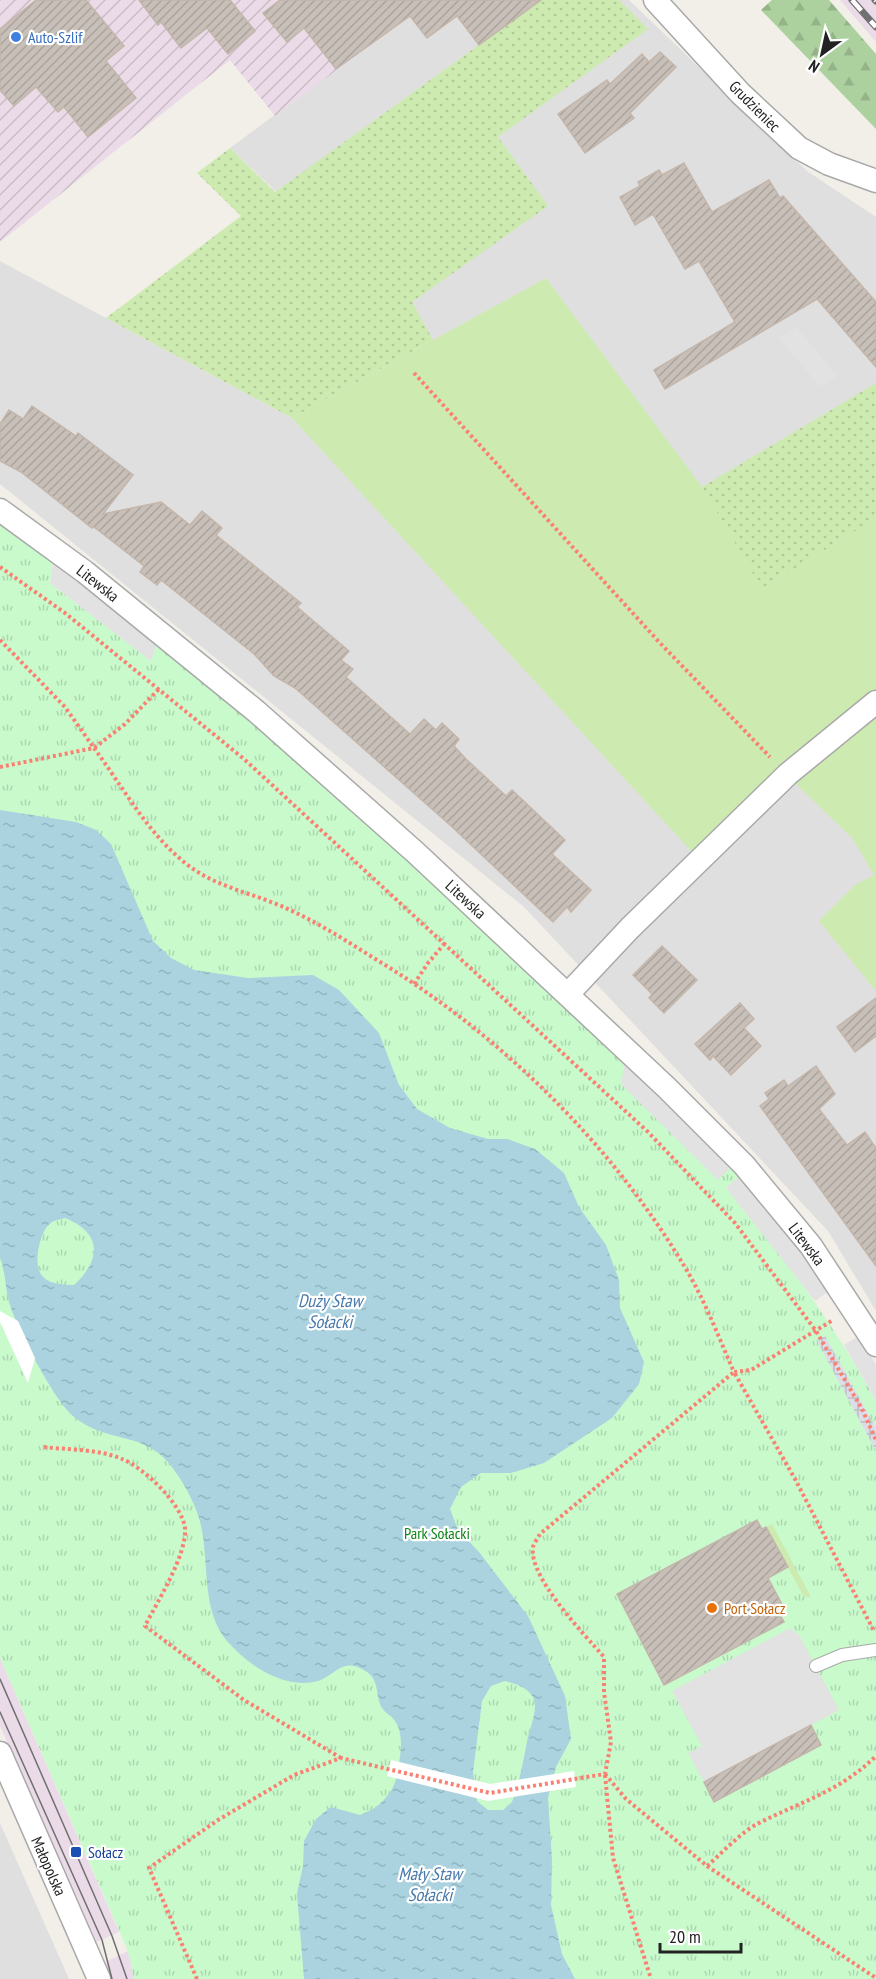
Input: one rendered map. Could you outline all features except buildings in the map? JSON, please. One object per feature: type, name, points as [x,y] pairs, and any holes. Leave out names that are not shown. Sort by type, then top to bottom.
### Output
[{"type":"street","name":"Grudzieniec","points":[[655,0],[740,93],[799,148],[829,164],[876,181]]},
{"type":"street","name":"Litewska","points":[[0,510],[85,572],[257,712],[399,837],[568,994],[744,1166],[810,1246],[853,1307],[876,1345]]},
{"type":"street","points":[[568,994],[626,933],[788,774],[876,702]]},
{"type":"street","name":"Małopolska","points":[[0,1753],[99,1979]]},
{"type":"lane","points":[[816,1666],[842,1656],[876,1650]]},
{"type":"path","points":[[414,373],[660,644],[788,774]]},
{"type":"path","points":[[0,567],[65,613],[293,802],[648,1132],[735,1223],[816,1331],[862,1409],[876,1440]]},
{"type":"path","points":[[0,642],[66,707],[162,841],[189,867],[217,882],[290,910],[414,984],[464,1018],[541,1087],[620,1174],[683,1264],[734,1372],[795,1479],[876,1636]]},
{"type":"path","points":[[0,767],[94,748],[125,724],[159,689]]},
{"type":"path","points":[[414,984],[428,963],[446,943]]},
{"type":"path","points":[[651,1979],[613,1858],[605,1774],[611,1742],[604,1692],[604,1657],[548,1591],[534,1561],[533,1546],[540,1534],[734,1372],[752,1370],[853,1307]]},
{"type":"path","points":[[44,1447],[122,1459],[162,1490],[178,1510],[185,1528],[181,1552],[145,1626],[244,1700],[341,1758],[490,1792],[605,1774]]},
{"type":"path","points":[[707,1866],[754,1825],[816,1799],[843,1783],[876,1756]]},
{"type":"path","points":[[197,1979],[149,1868],[218,1820],[294,1775],[341,1758]]},
{"type":"path","points":[[605,1774],[626,1799],[707,1866],[876,1978]]},
{"type":"shaded area","points":[[0,0],[431,0],[275,116],[230,60],[0,242]]},
{"type":"shaded area","points":[[431,0],[629,0],[807,171],[876,217],[876,1311],[828,1231],[524,907],[0,484],[0,261],[292,418],[433,340],[230,148]]},
{"type":"shaded area","points":[[840,0],[876,0],[876,42]]},
{"type":"shaded area","points":[[797,327],[837,376],[820,387],[779,338]]},
{"type":"shaded area","points":[[53,563],[157,643],[151,661],[50,583]]},
{"type":"shaded area","points":[[625,1063],[731,1167],[718,1180],[621,1084]]},
{"type":"shaded area","points":[[739,1176],[803,1254],[829,1291],[815,1301],[726,1188]]},
{"type":"shaded area","points":[[825,1336],[876,1428],[876,1451],[817,1341]]},
{"type":"shaded area","points":[[859,1336],[876,1365],[876,1401],[844,1345]]},
{"type":"shaded area","points":[[790,1628],[799,1635],[839,1710],[704,1782],[688,1753],[702,1746],[672,1691]]},
{"type":"shaded area","points":[[0,1658],[119,1932],[97,1942],[0,1726]]},
{"type":"shaded area","points":[[0,1823],[69,1979],[0,1979]]},
{"type":"shaded area","points":[[128,1951],[134,1979],[111,1979],[105,1962]]},
{"type":"green space","points":[[541,0],[619,0],[648,29],[498,137],[548,206],[412,302],[433,340],[292,418],[106,318],[241,216],[197,173],[230,148],[275,192]]},
{"type":"green space","points":[[772,0],[829,0],[876,54],[876,129],[761,10]]},
{"type":"green space","points":[[546,278],[702,487],[762,589],[876,518],[876,991],[819,921],[855,885],[874,875],[853,839],[794,782],[693,853],[292,418]]},
{"type":"green space","points":[[876,383],[876,518],[762,589],[702,487]]},
{"type":"green space","name":"Park Sołacki","points":[[0,523],[53,563],[50,583],[151,661],[157,643],[235,707],[395,848],[625,1063],[671,1131],[717,1179],[731,1167],[739,1176],[726,1188],[806,1290],[860,1372],[876,1401],[876,1979],[134,1979],[128,1951],[0,1658]]},
{"type":"green space","points":[[772,1524],[811,1597],[804,1597],[766,1527]]},
{"type":"water","name":"Duży Staw Sołacki","points":[[0,810],[76,822],[96,830],[111,844],[153,941],[171,958],[194,970],[248,978],[313,975],[339,990],[379,1033],[399,1085],[417,1109],[450,1128],[488,1139],[507,1139],[535,1149],[564,1173],[579,1207],[606,1245],[619,1280],[620,1308],[644,1362],[639,1384],[612,1418],[544,1463],[511,1473],[481,1473],[461,1487],[450,1509],[458,1530],[479,1552],[528,1616],[565,1696],[571,1739],[556,1767],[548,1798],[552,1860],[551,1905],[562,1954],[575,1979],[304,1979],[297,1893],[303,1866],[304,1841],[316,1819],[331,1807],[360,1815],[373,1808],[389,1794],[395,1781],[401,1747],[398,1727],[394,1719],[382,1708],[374,1680],[358,1667],[345,1666],[318,1681],[292,1682],[279,1679],[256,1667],[227,1641],[212,1613],[202,1533],[193,1502],[185,1487],[167,1461],[155,1450],[87,1426],[65,1408],[36,1362],[19,1328],[9,1302],[0,1258]],"holes":[[[65,1218],[86,1231],[94,1247],[90,1266],[74,1285],[48,1281],[43,1277],[38,1265],[39,1246],[45,1230],[52,1222]],[[505,1681],[529,1692],[534,1699],[534,1715],[512,1802],[503,1810],[488,1810],[477,1801],[473,1772],[482,1701],[491,1686]]]},
{"type":"pier","points":[[0,1311],[18,1321],[35,1358],[28,1383],[0,1322]]},
{"type":"pier","points":[[391,1760],[490,1784],[574,1771],[576,1787],[488,1801],[387,1776]]},
{"type":"tram line","points":[[0,1679],[112,1936],[127,1979]]},
{"type":"tram line","points":[[0,1712],[102,1940],[112,1979]]},
{"type":"railway","points":[[852,0],[876,27]]},
{"type":"place","name":"Auto-Szlif","points":[[16,37]]},
{"type":"place","name":"Port Sołacz","points":[[712,1608]]},
{"type":"place","name":"Sołacz","points":[[76,1852]]},
{"type":"water label","name":"Mały Staw Sołacki","points":[[430,1884]]}]
